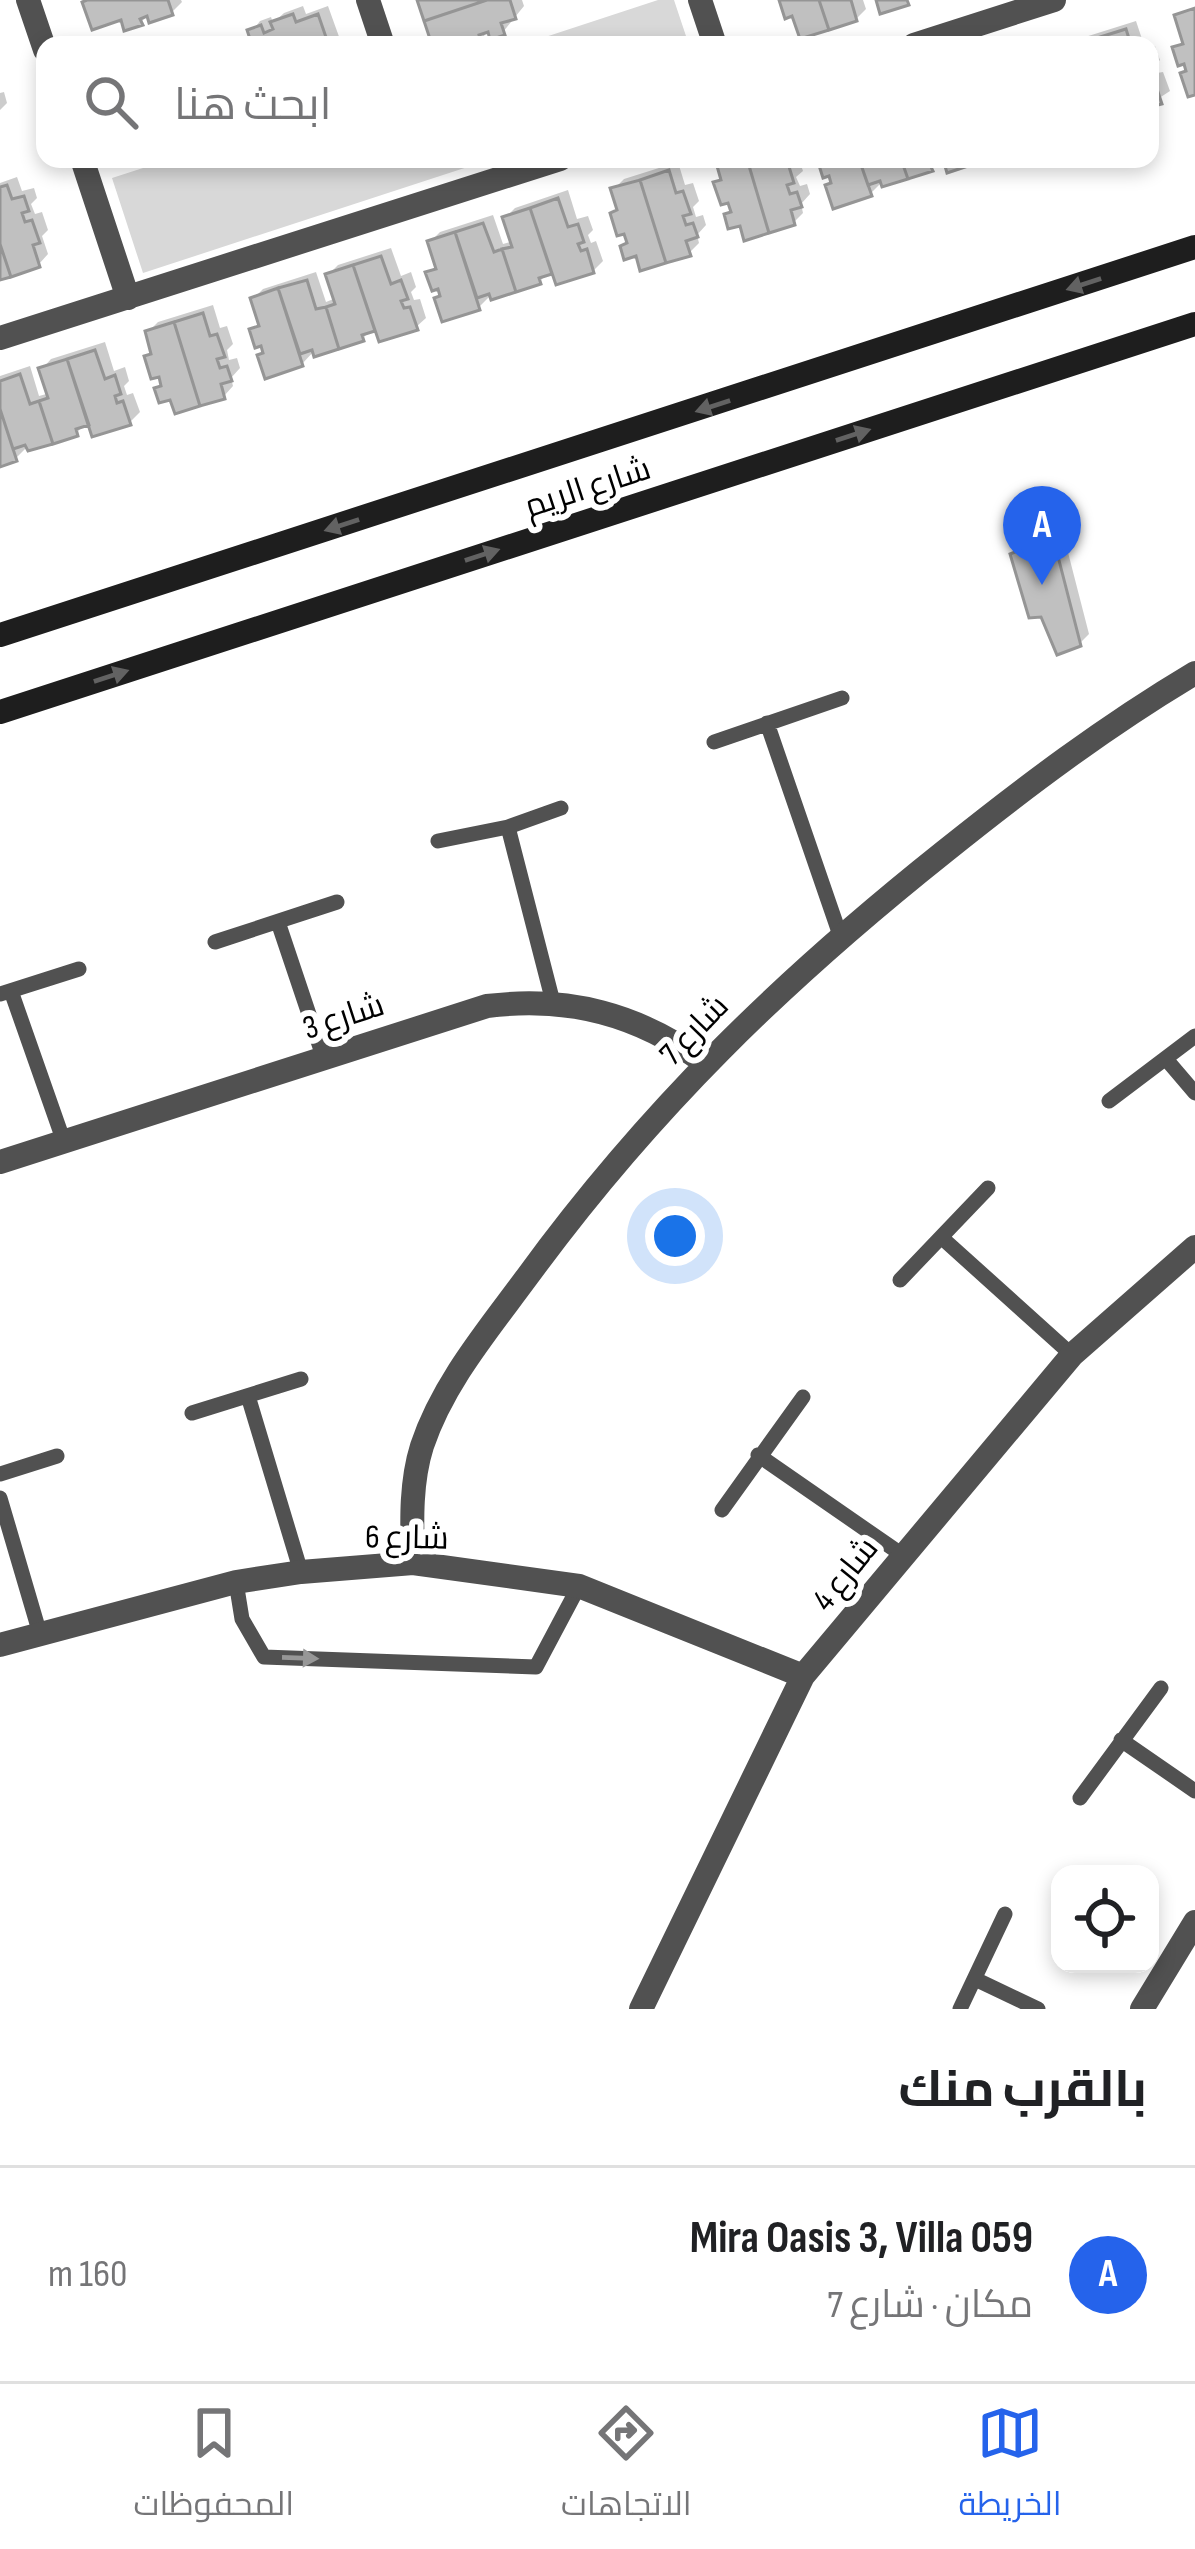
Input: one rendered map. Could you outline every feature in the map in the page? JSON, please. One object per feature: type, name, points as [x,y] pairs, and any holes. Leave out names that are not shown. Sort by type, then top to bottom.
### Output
[{"type":"street","points":[[28,0],[40,36]]},
{"type":"street","points":[[368,0],[380,36]]},
{"type":"street","points":[[700,0],[712,36]]},
{"type":"street","points":[[942,36],[1054,0]]},
{"type":"street","points":[[85,168],[128,298]]},
{"type":"street","points":[[0,338],[532,168]]},
{"type":"street","name":"شارع الريم","points":[[0,635],[1195,248]]},
{"type":"street","name":"شارع الريم","points":[[0,712],[1195,324]]},
{"type":"street","name":"شارع 7","points":[[413,1563],[417,1468],[447,1391],[588,1197],[704,1064],[840,935],[1064,757],[1195,673]]},
{"type":"street","name":"شارع 3","points":[[0,1162],[487,1006],[553,1003],[618,1015],[678,1044],[704,1064]]},
{"type":"street","name":"شارع 4","points":[[641,2009],[802,1676],[1072,1355],[1195,1247]]},
{"type":"street","name":"شارع 6","points":[[0,1645],[236,1582],[413,1563],[579,1586],[802,1676]]},
{"type":"street","points":[[1142,2009],[1195,1922]]},
{"type":"lane","points":[[714,742],[842,698]]},
{"type":"lane","points":[[767,723],[840,935]]},
{"type":"lane","points":[[438,841],[508,827],[561,808]]},
{"type":"lane","points":[[508,827],[553,1003]]},
{"type":"lane","points":[[215,942],[337,902]]},
{"type":"lane","points":[[278,922],[322,1056]]},
{"type":"lane","points":[[64,1142],[6,992],[79,969]]},
{"type":"lane","points":[[1109,1101],[1195,1036]]},
{"type":"lane","points":[[1166,1059],[1195,1093]]},
{"type":"lane","points":[[900,1280],[988,1188]]},
{"type":"lane","points":[[941,1237],[1072,1355]]},
{"type":"lane","points":[[192,1413],[301,1379]]},
{"type":"lane","points":[[248,1396],[301,1572]]},
{"type":"lane","points":[[722,1510],[803,1397]]},
{"type":"lane","points":[[758,1455],[901,1554]]},
{"type":"lane","points":[[0,1474],[57,1456]]},
{"type":"lane","points":[[0,1498],[40,1634]]},
{"type":"lane","points":[[236,1582],[242,1619],[264,1657],[536,1667],[579,1586]]},
{"type":"lane","points":[[1081,1798],[1162,1688]]},
{"type":"lane","points":[[1121,1740],[1195,1791]]},
{"type":"lane","points":[[960,2009],[1005,1914]]},
{"type":"lane","points":[[975,1979],[1038,2009]]},
{"type":"shaded area","points":[[658,0],[674,0],[686,36],[548,36]]},
{"type":"shaded area","points":[[143,168],[464,168],[143,273],[112,178]]},
{"type":"building","points":[[168,0],[173,15],[149,23],[147,16],[140,19],[143,25],[124,31],[121,20],[92,30],[82,2]]},
{"type":"building","points":[[417,0],[487,0],[424,21]]},
{"type":"building","points":[[487,0],[510,0],[516,19],[501,23],[502,36],[488,32],[429,36],[424,21]]},
{"type":"building","points":[[779,0],[819,0],[829,30],[799,36],[792,16],[785,19]]},
{"type":"building","points":[[819,0],[851,0],[857,21],[829,30]]},
{"type":"building","points":[[876,0],[907,0],[909,5],[880,14]]},
{"type":"building","points":[[1195,8],[1195,95],[1188,97],[1180,73],[1186,71],[1184,64],[1178,66],[1172,47],[1183,44],[1174,15]]},
{"type":"building","points":[[293,14],[296,22],[318,14],[326,36],[249,36],[247,30],[261,25],[264,33],[273,29],[270,22]]},
{"type":"building","points":[[718,168],[750,168],[769,233],[744,241],[740,226],[728,229],[724,214],[731,212],[728,203],[721,205],[713,182],[721,180]]},
{"type":"building","points":[[750,168],[789,168],[794,183],[787,185],[790,194],[797,192],[802,207],[791,210],[795,225],[769,233]]},
{"type":"building","points":[[820,168],[862,168],[872,196],[833,209],[825,185],[831,183],[829,176],[823,178]]},
{"type":"building","points":[[862,168],[904,168],[908,179],[882,187],[880,181],[868,185]]},
{"type":"building","points":[[904,168],[933,171],[908,179]]},
{"type":"building","points":[[669,170],[676,193],[683,191],[691,214],[683,216],[686,225],[693,223],[698,237],[686,241],[691,256],[666,263],[640,180]]},
{"type":"building","points":[[640,180],[666,263],[640,271],[636,256],[624,260],[620,246],[627,243],[624,234],[617,236],[610,213],[617,210],[610,188]]},
{"type":"building","points":[[7,185],[12,199],[24,196],[29,211],[22,213],[25,222],[32,220],[40,243],[33,245],[40,267],[11,277],[0,244],[0,187]]},
{"type":"building","points":[[558,198],[568,227],[578,224],[584,242],[578,244],[581,251],[587,249],[594,273],[556,285],[530,208]]},
{"type":"building","points":[[530,208],[552,274],[539,278],[541,284],[516,292],[502,249],[512,247],[502,217]]},
{"type":"building","points":[[483,223],[494,252],[502,249],[516,292],[491,300],[489,294],[477,298],[455,232]]},
{"type":"building","points":[[455,232],[480,310],[442,322],[434,298],[440,296],[438,289],[432,291],[425,272],[436,269],[427,241]]},
{"type":"building","points":[[0,244],[11,277],[0,280]]},
{"type":"building","points":[[381,256],[391,284],[401,280],[408,299],[401,301],[404,308],[410,307],[418,330],[379,342],[353,265]]},
{"type":"building","points":[[353,265],[375,331],[362,335],[364,341],[339,349],[326,307],[335,304],[325,274]]},
{"type":"building","points":[[307,280],[316,309],[326,307],[339,349],[314,357],[312,350],[300,354],[278,288]]},
{"type":"building","points":[[278,288],[303,366],[265,379],[257,355],[263,353],[261,346],[255,348],[249,329],[259,326],[250,298]]},
{"type":"building","points":[[203,313],[210,336],[217,334],[225,357],[217,359],[220,368],[227,366],[232,381],[221,384],[225,399],[200,406],[174,322]]},
{"type":"building","points":[[174,322],[200,406],[175,414],[170,400],[159,403],[154,388],[161,386],[159,377],[151,379],[144,356],[151,354],[145,331]]},
{"type":"building","points":[[95,350],[105,379],[115,375],[121,394],[115,396],[117,403],[123,401],[131,425],[92,437],[67,359]]},
{"type":"building","points":[[67,359],[89,425],[76,429],[78,436],[53,444],[39,401],[48,398],[38,368]]},
{"type":"building","points":[[20,374],[30,404],[39,401],[53,444],[28,451],[25,445],[13,449],[0,409],[0,381]]},
{"type":"building","points":[[0,409],[17,461],[0,467]]},
{"type":"building","points":[[1053,537],[1081,646],[1057,655],[1041,617],[1029,618],[1010,554]]},
{"type":"place","name":"Mira Oasis 3, Villa 059","points":[[1042,585]]}]
